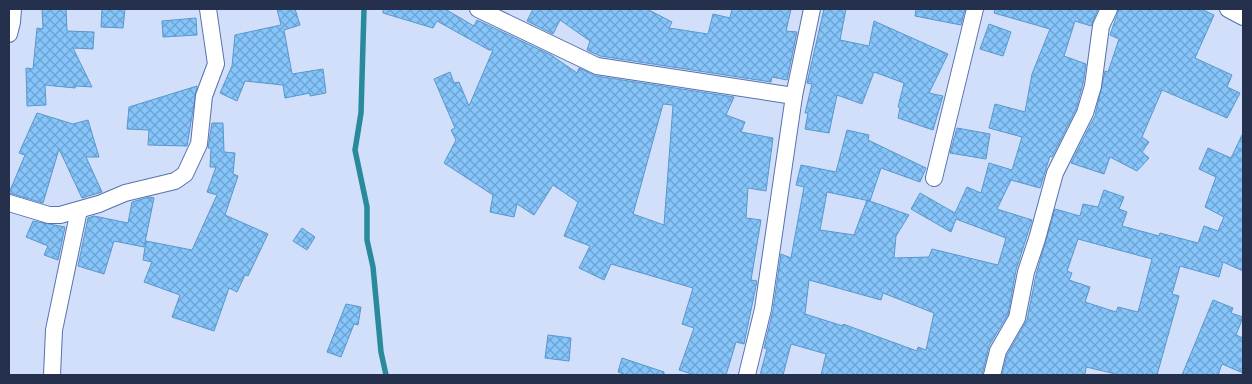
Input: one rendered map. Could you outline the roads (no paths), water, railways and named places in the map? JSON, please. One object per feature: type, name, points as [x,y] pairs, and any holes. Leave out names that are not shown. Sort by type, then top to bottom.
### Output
[{"type":"street","points":[[9,34],[13,9]]},
{"type":"street","points":[[9,203],[48,215],[60,215],[125,193],[176,181],[185,174],[191,165],[199,144],[204,96],[216,64],[208,9]]},
{"type":"street","points":[[478,9],[597,66],[794,96]]},
{"type":"street","points":[[747,375],[763,309],[794,96],[812,9]]},
{"type":"street","points":[[934,178],[975,9]]},
{"type":"street","points":[[992,375],[998,351],[1017,318],[1026,272],[1055,173],[1085,113],[1093,86],[1101,26],[1108,9]]},
{"type":"street","points":[[1228,9],[1243,17]]},
{"type":"street","points":[[52,375],[54,330],[79,210]]},
{"type":"waterway","points":[[364,9],[361,113],[355,150],[367,207],[367,240],[373,267],[381,352],[386,375]]}]
